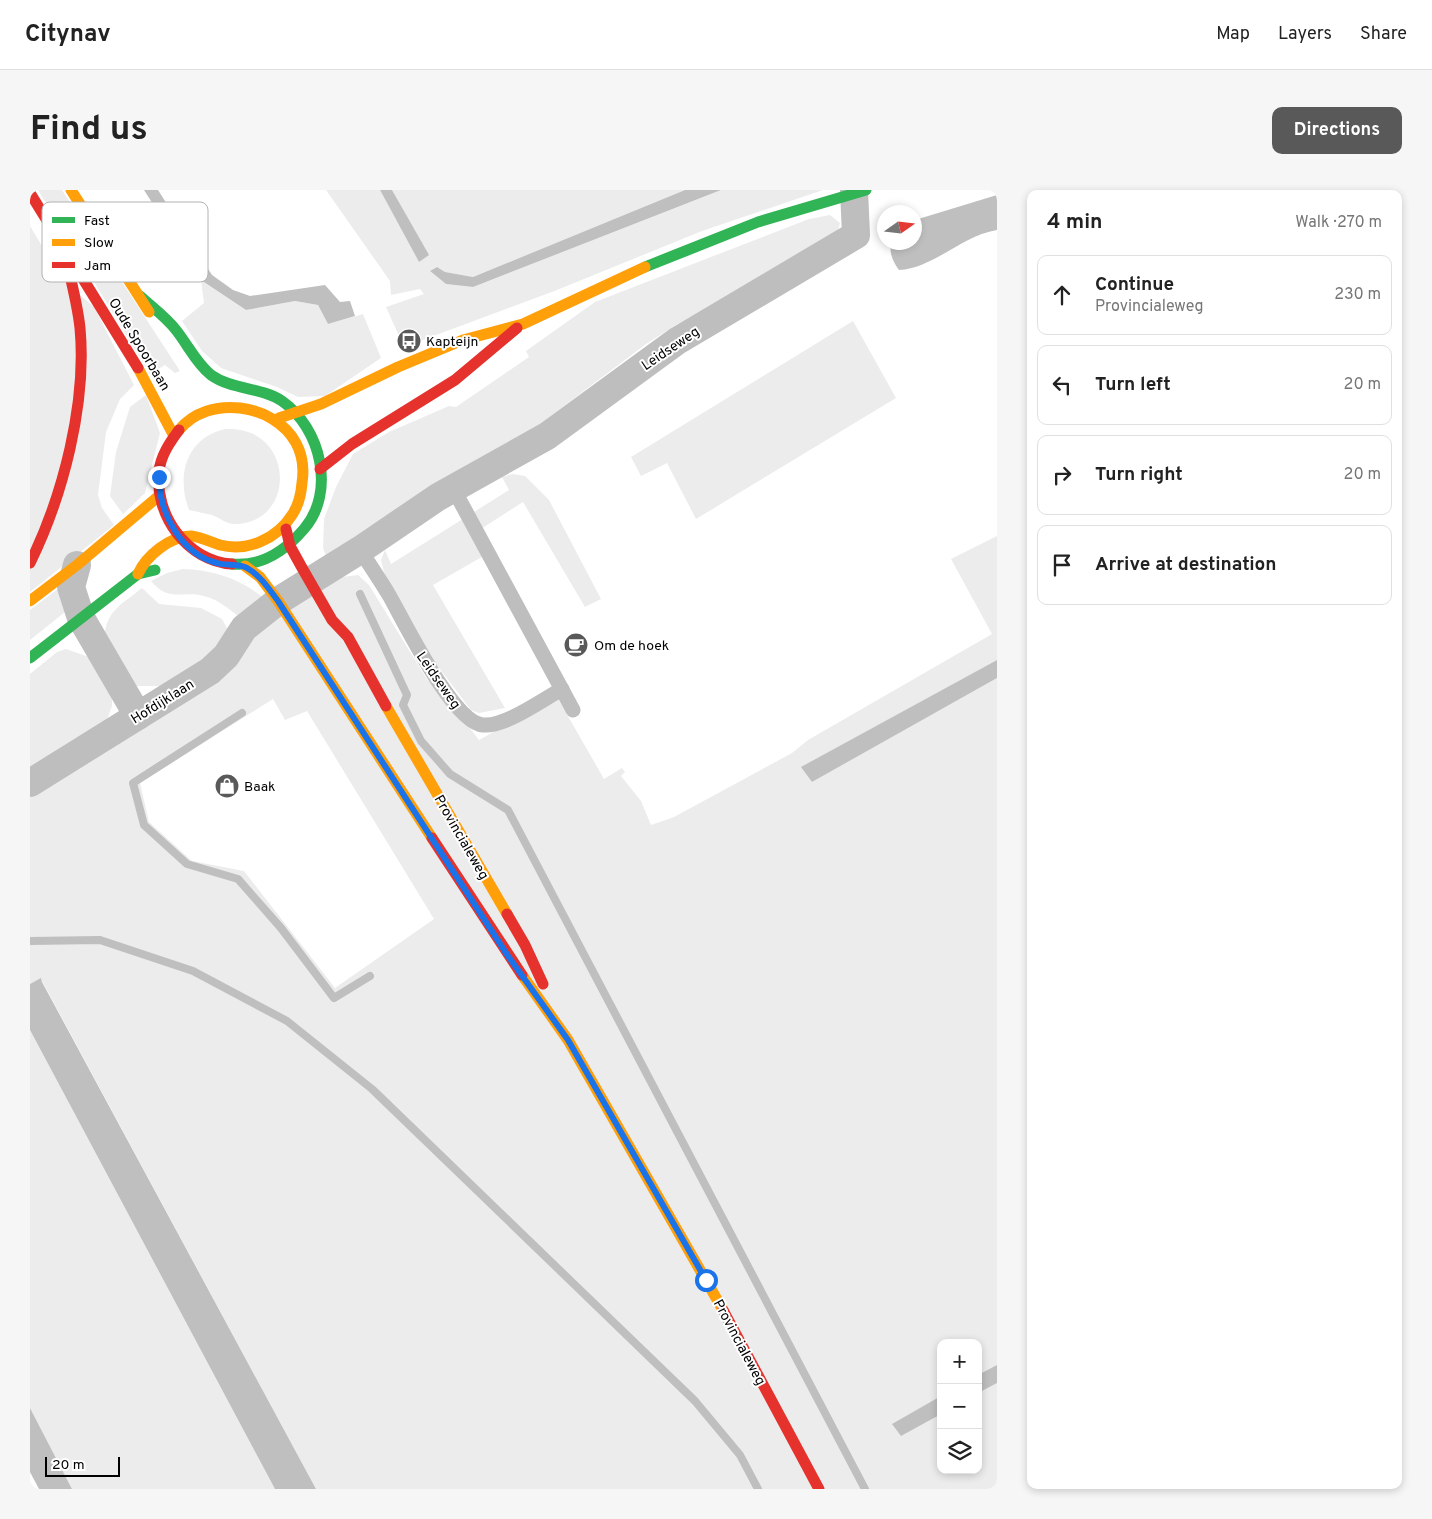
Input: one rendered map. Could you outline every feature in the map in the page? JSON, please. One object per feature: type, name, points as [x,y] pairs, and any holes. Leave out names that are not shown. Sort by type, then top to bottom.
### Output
[{"type":"main road","name":"Oude Spoorbaan","points":[[71,190],[79,202]]},
{"type":"main road","name":"Leidseweg","points":[[274,419],[348,391],[463,340],[523,324],[669,257],[758,222],[858,191]]},
{"type":"main road","name":"Oude Spoorbaan","points":[[30,192],[42,212]]},
{"type":"main road","points":[[30,563],[41,543],[57,496],[78,389],[80,328],[70,282]]},
{"type":"main road","name":"Oude Spoorbaan","points":[[85,282],[144,377],[174,436]]},
{"type":"main road","name":"Oude Spoorbaan","points":[[131,282],[164,335]]},
{"type":"main road","name":"Oude Spoorbaan","points":[[140,296],[174,328],[200,365],[222,382],[270,396],[288,406],[294,413]]},
{"type":"main road","name":"Leidseweg","points":[[320,470],[340,451],[369,431],[456,380],[523,324]]},
{"type":"main road","points":[[208,395],[220,407]]},
{"type":"main road","points":[[138,574],[143,562],[180,537],[192,536],[208,539],[223,545],[249,546],[275,535],[285,525],[300,502],[304,474],[298,447],[288,432],[274,419],[248,408],[220,407],[194,417],[174,436],[162,460],[159,477],[160,495],[170,522],[180,537],[187,551],[216,563],[245,566],[272,557],[306,536],[318,506],[322,484],[311,436],[294,413]]},
{"type":"main road","points":[[30,601],[77,565],[160,495]]},
{"type":"main road","name":"Provincialeweg","points":[[285,525],[290,546],[319,574],[332,620],[348,637],[397,726],[525,945],[568,1040],[706,1280],[819,1489]]},
{"type":"main road","points":[[30,658],[138,574],[153,571],[168,562]]},
{"type":"main road","name":"Provincialeweg","points":[[245,566],[260,577],[278,601],[508,956],[568,1040]]},
{"type":"main road","name":"Provincialeweg","points":[[344,613],[348,637]]},
{"type":"street","name":"Leidseweg","points":[[278,601],[360,550],[453,488],[547,436],[677,341],[856,235],[858,191]]},
{"type":"street","points":[[77,565],[70,587],[81,618],[138,716]]},
{"type":"street","name":"Hofdijklaan","points":[[30,783],[210,671],[226,656],[244,628],[278,601]]},
{"type":"lane","points":[[453,488],[573,710]]},
{"type":"lane","name":"Leidseweg","points":[[360,550],[389,595],[421,655],[464,716],[481,726],[499,724],[562,689]]},
{"type":"shaded area","points":[[38,190],[62,190],[70,202],[45,202]]},
{"type":"shaded area","points":[[144,190],[158,190],[166,202],[152,202]]},
{"type":"shaded area","points":[[326,190],[380,190],[419,262],[428,255],[392,190],[685,190],[473,277],[445,272],[437,267],[430,271],[446,284],[473,287],[721,190],[823,190],[702,231],[557,290],[404,347],[386,307],[424,294],[420,289],[391,295],[390,281]]},
{"type":"shaded area","points":[[380,190],[392,190],[429,255],[419,262]]},
{"type":"shaded area","points":[[685,190],[721,190],[473,287],[446,284],[430,271],[437,267],[445,272],[473,277]]},
{"type":"shaded area","points":[[997,195],[997,230],[971,238],[924,264],[899,270],[892,257],[891,250],[922,250],[922,218]]},
{"type":"shaded area","points":[[830,215],[840,223],[838,231],[809,247],[792,264],[676,325],[646,344],[519,440],[328,562],[323,548],[324,519],[336,487],[353,454],[389,432],[449,406],[456,407],[529,357],[526,351],[595,302],[809,219]]},
{"type":"shaded area","points":[[30,226],[42,246],[42,282],[65,282],[94,307],[134,385],[120,399],[106,432],[98,495],[102,508],[114,525],[30,592]]},
{"type":"shaded area","points":[[208,269],[212,275],[233,290],[250,296],[325,285],[340,302],[350,301],[355,316],[328,324],[318,305],[295,301],[246,310],[204,282],[208,282]]},
{"type":"shaded area","points":[[94,282],[122,282],[180,371],[175,373],[165,365],[150,374]]},
{"type":"shaded area","points":[[201,282],[246,310],[295,301],[318,305],[328,324],[363,314],[381,358],[325,396],[298,397],[277,387],[221,368],[202,351],[182,321],[204,303]]},
{"type":"shaded area","points":[[853,321],[896,398],[696,519],[667,463],[641,476],[631,457]]},
{"type":"shaded area","points":[[146,395],[160,433],[145,493],[123,514],[110,496],[116,452],[130,407]]},
{"type":"shaded area","points":[[225,429],[248,432],[265,442],[275,457],[280,474],[278,492],[271,507],[257,519],[237,524],[227,522],[212,515],[189,510],[185,497],[184,472],[193,450],[201,441]]},
{"type":"shaded area","points":[[513,474],[525,476],[549,500],[601,599],[585,607],[523,502],[481,529],[494,550],[433,585],[505,708],[479,713],[471,710],[430,656],[400,607],[384,572],[381,560],[385,550],[391,564],[509,490],[502,477]]},
{"type":"shaded area","points":[[997,536],[997,660],[802,767],[812,782],[997,678],[997,1489],[316,1489],[41,979],[30,984],[30,793],[251,633],[334,578],[358,575],[369,585],[428,681],[432,679],[479,740],[557,697],[604,779],[622,768],[625,772],[621,776],[641,801],[651,825],[674,817],[792,753],[808,740],[992,634],[951,559]],"holes":[[[273,699],[285,720],[307,711],[434,919],[335,988],[244,871],[192,861],[149,822],[140,783]]]},
{"type":"shaded area","points":[[183,569],[206,571],[227,577],[246,586],[265,599],[238,616],[209,597],[170,594],[158,588],[151,581],[167,573]]},
{"type":"shaded area","points":[[59,588],[65,612],[30,640],[30,610]]},
{"type":"shaded area","points":[[142,588],[159,604],[201,608],[222,619],[227,628],[225,636],[215,653],[160,686],[134,686],[104,641],[107,622],[115,610]]},
{"type":"shaded area","points":[[66,649],[89,657],[112,693],[112,706],[106,723],[30,773],[30,674],[57,652]]},
{"type":"shaded area","points":[[997,660],[997,678],[812,782],[801,767]]},
{"type":"shaded area","points":[[41,978],[316,1489],[275,1489],[30,1030],[30,984]]},
{"type":"shaded area","points":[[30,1030],[275,1489],[72,1489],[30,1408]]},
{"type":"shaded area","points":[[997,1365],[997,1383],[982,1391],[982,1373]]},
{"type":"shaded area","points":[[937,1398],[937,1416],[901,1436],[892,1424]]},
{"type":"shaded area","points":[[30,1408],[72,1489],[39,1489],[30,1472]]},
{"type":"waterway","points":[[360,594],[407,695],[403,705],[421,741],[450,774],[508,810],[865,1489]]},
{"type":"waterway","points":[[242,713],[133,783],[144,825],[187,864],[238,879],[281,928],[334,998],[370,976]]},
{"type":"waterway","points":[[30,941],[100,940],[193,971],[287,1021],[372,1089],[695,1401],[740,1455],[758,1489]]},
{"type":"traffic: fast","points":[[645,267],[758,222],[866,190]]},
{"type":"traffic: fast","points":[[140,296],[172,325],[196,359],[211,375],[219,380],[265,393],[282,401],[306,427],[315,444],[320,461],[320,497],[314,514],[304,529],[281,551],[272,556],[253,563],[232,564]]},
{"type":"traffic: fast","points":[[30,658],[138,574],[155,570]]},
{"type":"traffic: slow","points":[[71,190],[79,202]]},
{"type":"traffic: slow","points":[[279,418],[321,404],[398,367],[463,340],[523,324],[645,267]]},
{"type":"traffic: slow","points":[[130,282],[149,312]]},
{"type":"traffic: slow","points":[[138,368],[174,436]]},
{"type":"traffic: slow","points":[[138,574],[153,554],[175,539],[191,536],[230,547],[241,547],[260,542],[270,537],[286,523],[299,500],[303,473],[300,453],[296,443],[286,429],[273,419],[257,412],[240,408],[223,408],[206,411],[191,419],[179,430]]},
{"type":"traffic: slow","points":[[30,601],[77,565],[160,495]]},
{"type":"traffic: slow","points":[[245,566],[260,577],[278,601],[432,838]]},
{"type":"traffic: slow","points":[[386,706],[507,914]]},
{"type":"traffic: slow","points":[[522,975],[568,1040],[723,1310]]},
{"type":"traffic: jam","points":[[30,193],[42,212]]},
{"type":"traffic: jam","points":[[30,563],[53,509],[70,449],[76,418],[81,357],[80,328],[71,282]]},
{"type":"traffic: jam","points":[[85,282],[138,368]]},
{"type":"traffic: jam","points":[[320,469],[352,444],[455,380],[517,328]]},
{"type":"traffic: jam","points":[[179,430],[166,449],[160,465],[159,488],[162,504],[168,519],[188,545],[216,561],[232,564]]},
{"type":"traffic: jam","points":[[286,529],[290,546],[301,566],[332,620],[348,637],[386,706]]},
{"type":"traffic: jam","points":[[432,838],[522,975]]},
{"type":"traffic: jam","points":[[507,914],[525,945],[543,984]]},
{"type":"traffic: jam","points":[[723,1310],[819,1489]]},
{"type":"place","name":"Kapteijn","points":[[409,341]]},
{"type":"place","name":"Om de hoek","points":[[576,645]]},
{"type":"place","name":"Baak","points":[[227,786]]},
{"type":"route","points":[[159,477],[160,495],[166,513],[175,530],[191,550],[209,561],[231,566],[245,566],[260,577],[278,601],[508,956],[568,1040],[706,1280]]}]
